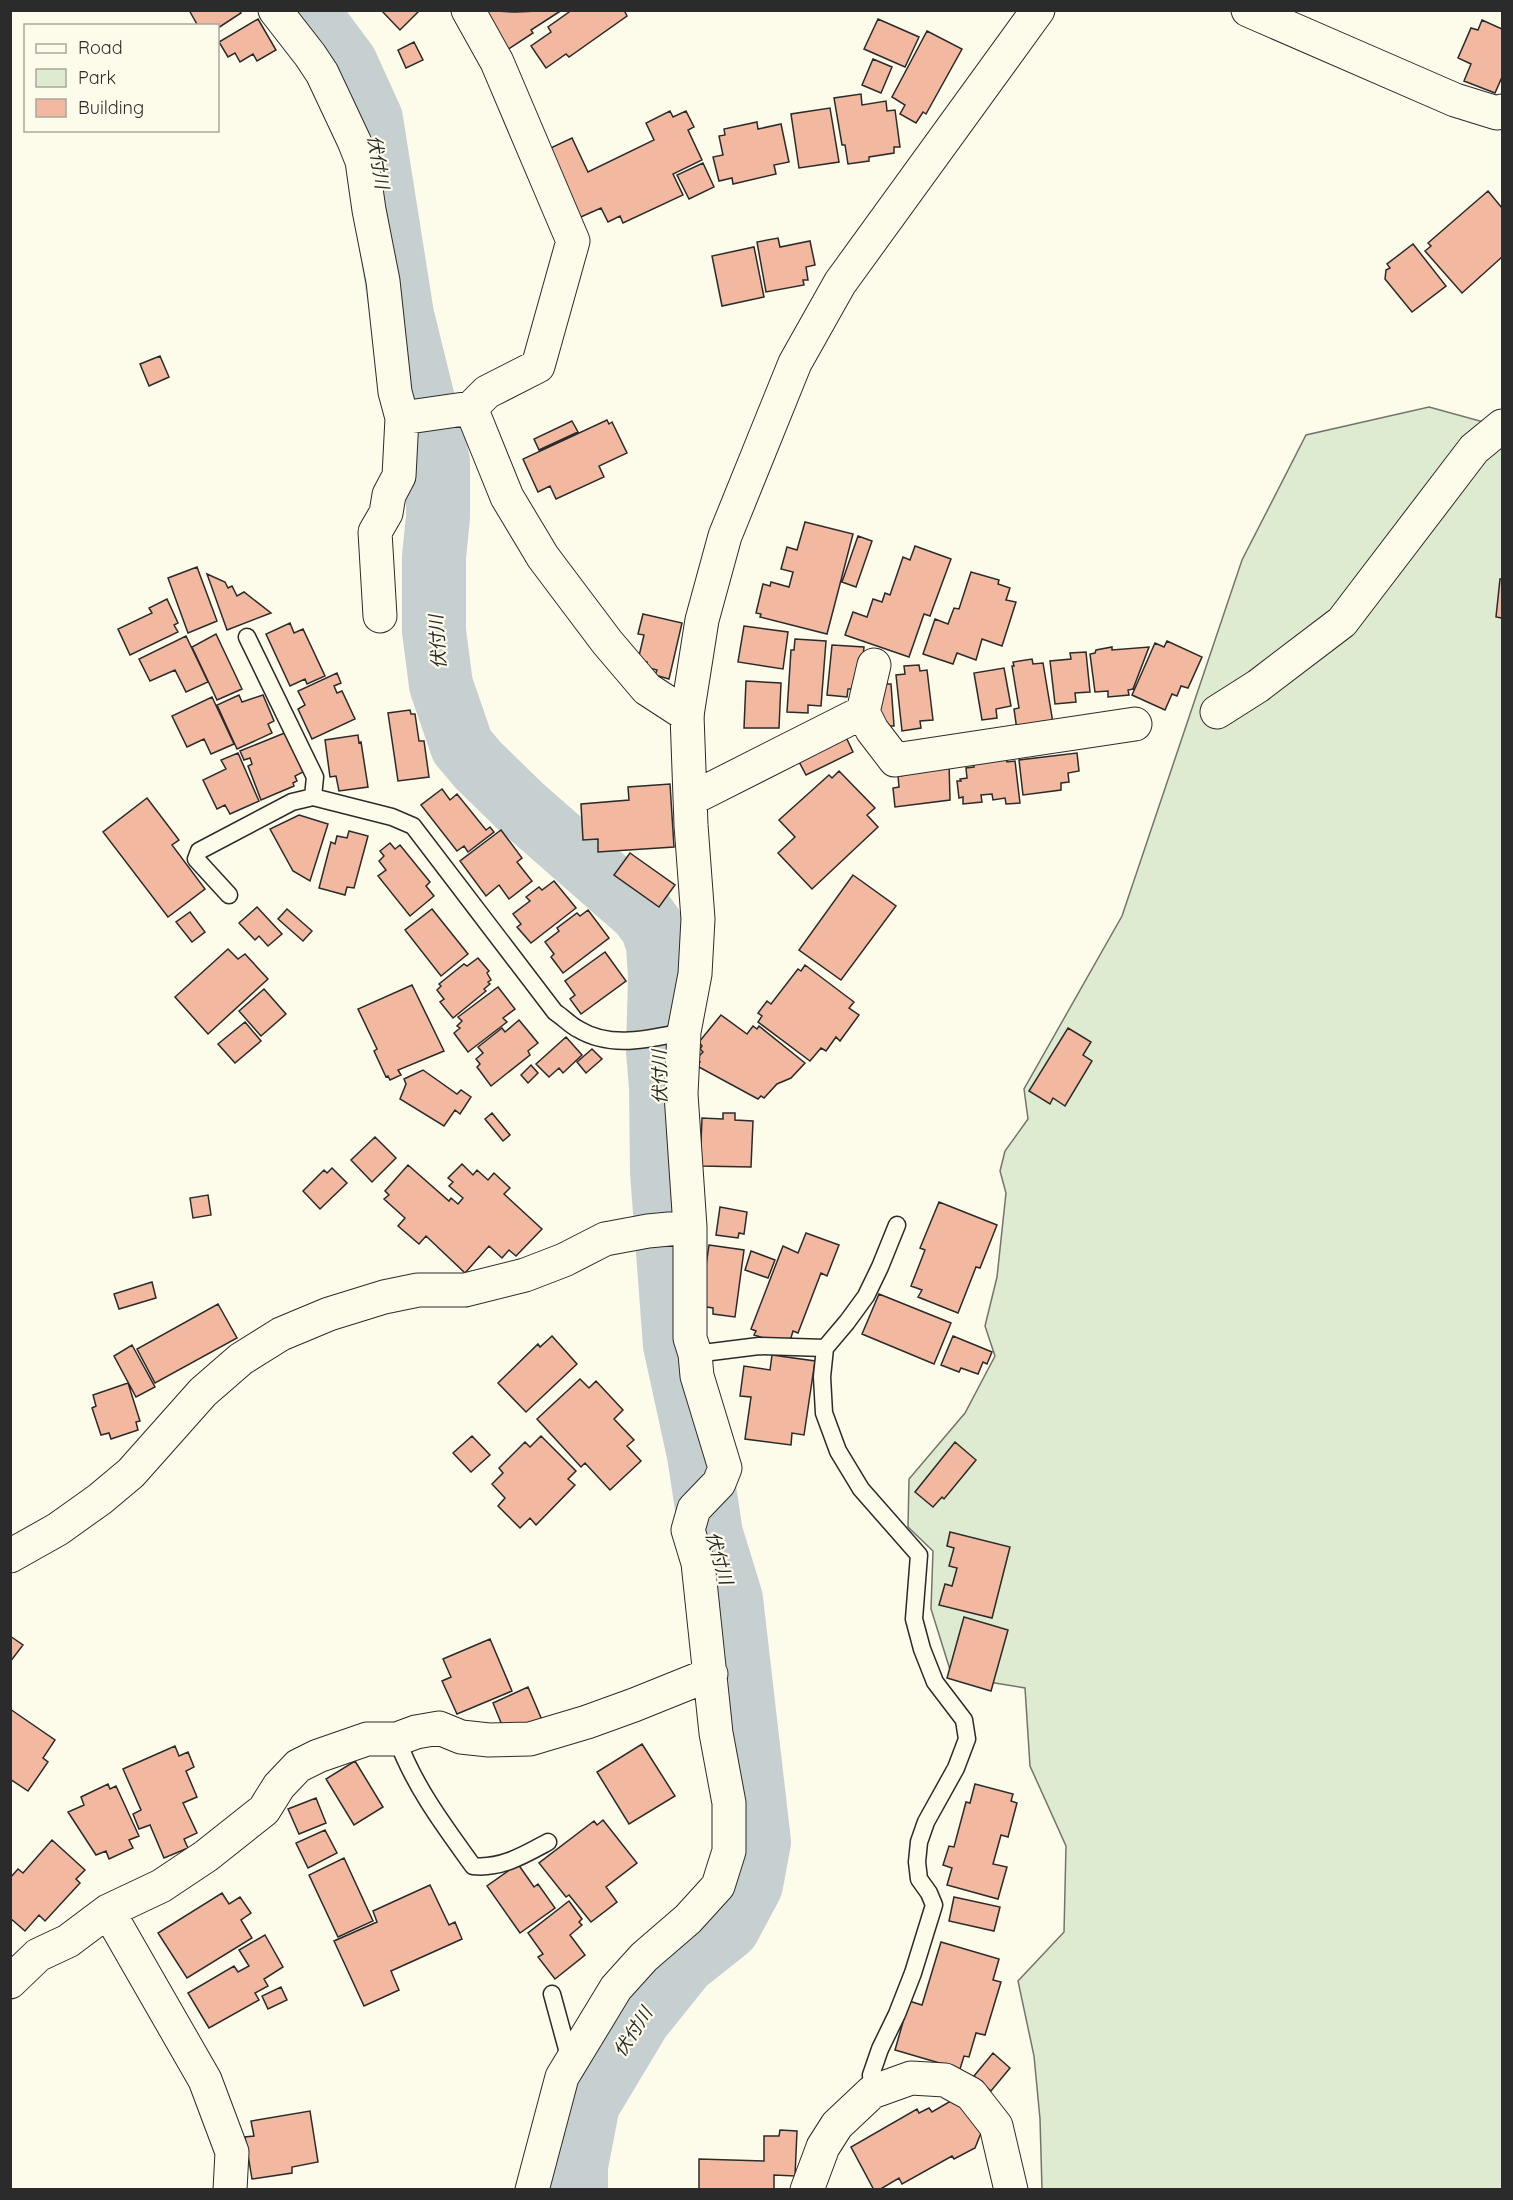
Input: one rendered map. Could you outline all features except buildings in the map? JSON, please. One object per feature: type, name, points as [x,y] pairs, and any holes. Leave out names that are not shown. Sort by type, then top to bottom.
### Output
[{"type":"street","points":[[276,10],[322,73],[362,161],[383,281],[395,392],[404,418],[399,476],[389,495],[386,513],[375,532],[380,616]]},
{"type":"street","points":[[404,418],[469,408],[487,392],[538,366],[573,241],[497,62],[468,10]]},
{"type":"street","points":[[532,2190],[562,2077],[616,1988],[644,1957],[688,1919],[718,1887],[729,1851],[729,1803],[716,1733],[698,1563],[688,1530],[694,1509],[719,1483],[725,1468],[697,1376],[672,1228],[684,1032],[695,974],[698,919],[687,715],[702,620],[725,536],[795,363],[840,283],[1038,10]]},
{"type":"street","points":[[1248,10],[1501,121]]},
{"type":"street","points":[[469,408],[507,497],[543,557],[607,642],[647,689],[687,715]]},
{"type":"street","points":[[1217,712],[1258,686],[1342,622],[1474,449],[1503,426]]},
{"type":"street","points":[[874,665],[863,712],[872,730],[895,760],[1135,723]]},
{"type":"street","points":[[691,799],[863,712]]},
{"type":"street","points":[[10,1556],[58,1529],[100,1499],[131,1473],[203,1392],[241,1359],[281,1334],[329,1314],[384,1297],[418,1290],[465,1290],[525,1275],[564,1260],[606,1239],[672,1228]]},
{"type":"street","points":[[10,1982],[38,1955],[68,1941],[108,1911],[161,1886],[206,1856],[264,1810],[279,1786],[298,1766],[318,1756],[368,1739],[397,1739],[416,1732],[439,1728],[461,1737],[489,1740],[530,1739],[606,1715],[711,1674]]},
{"type":"street","points":[[108,1911],[205,2080],[232,2152],[230,2190]]},
{"type":"street","points":[[807,2190],[823,2147],[837,2125],[872,2092],[911,2078],[945,2080],[971,2094],[996,2126],[1011,2190]]},
{"type":"lane","points":[[247,637],[315,777],[313,796]]},
{"type":"lane","points":[[229,895],[196,859],[199,851],[292,802],[313,796],[392,817],[413,826],[555,1012],[578,1029],[607,1042],[640,1040],[684,1032]]},
{"type":"lane","points":[[872,2092],[871,2075],[913,1973],[934,1905],[919,1879],[917,1862],[919,1842],[926,1822],[956,1768],[967,1739],[964,1720],[935,1682],[922,1649],[914,1618],[919,1556],[861,1489],[838,1450],[824,1413],[822,1377],[825,1348],[866,1296],[897,1225]]},
{"type":"lane","points":[[695,1354],[759,1346],[825,1348]]},
{"type":"lane","points":[[397,1739],[407,1766],[444,1827],[473,1866],[484,1868],[513,1861],[548,1842]]},
{"type":"lane","points":[[552,1994],[571,2062]]},
{"type":"green space","points":[[1429,407],[1498,426],[1502,425],[1502,2189],[1042,2189],[1040,2119],[1034,2056],[1018,1981],[1064,1932],[1066,1846],[1030,1766],[1025,1688],[952,1676],[931,1609],[933,1551],[908,1527],[909,1479],[965,1413],[995,1356],[985,1326],[997,1277],[1006,1193],[1000,1171],[1005,1151],[1028,1119],[1024,1089],[1122,916],[1242,560],[1306,435]]},
{"type":"waterway","name":"伏付川","points":[[306,10],[346,64],[371,119],[402,315],[438,461],[434,631],[441,685],[462,746],[520,806],[641,912],[652,927],[658,944],[660,977],[658,1051],[662,1172],[675,1345],[699,1455],[711,1534],[731,1599],[759,1842],[751,1885],[728,1928],[684,1963],[639,2019],[588,2104],[576,2166],[576,2190]]}]
